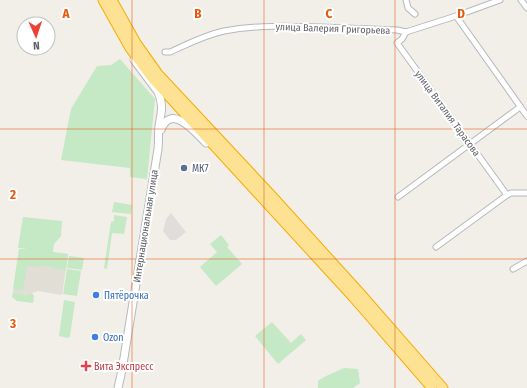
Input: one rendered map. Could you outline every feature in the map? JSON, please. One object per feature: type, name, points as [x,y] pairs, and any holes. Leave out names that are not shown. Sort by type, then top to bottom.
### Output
[{"type":"highway","points":[[103,0],[130,48],[152,78],[348,291],[432,388]]},
{"type":"highway","points":[[112,0],[136,43],[170,87],[311,239],[443,388]]},
{"type":"street","points":[[116,0],[139,41],[170,87]]},
{"type":"street","points":[[406,0],[408,8],[415,14]]},
{"type":"street","name":"улица Валерия Григорьева","points":[[165,52],[170,52],[208,36],[223,32],[263,27],[397,30],[406,32],[500,0]]},
{"type":"street","points":[[521,0],[527,8]]},
{"type":"street","points":[[456,16],[527,116]]},
{"type":"street","name":"Интернациональная улица","points":[[118,27],[128,52],[155,89],[162,106],[159,136],[127,341],[118,388]]},
{"type":"street","name":"улица Виталия Тарасова","points":[[406,32],[402,39],[397,43],[507,194]]},
{"type":"street","points":[[398,197],[520,107]]},
{"type":"street","points":[[159,136],[166,121],[173,119],[181,120],[218,155],[227,160]]},
{"type":"street","points":[[436,247],[507,194],[527,192]]},
{"type":"street","points":[[513,269],[527,261]]},
{"type":"shaded area","points":[[171,213],[186,232],[176,240],[170,240],[163,231],[166,219]]},
{"type":"shaded area","points":[[19,249],[68,254],[62,295],[38,291],[27,295],[13,292]]},
{"type":"green space","points":[[120,59],[155,99],[147,179],[130,177],[130,168],[61,160],[71,109],[97,66],[111,65]]},
{"type":"green space","points":[[114,202],[132,205],[131,214],[112,212]]},
{"type":"green space","points":[[114,215],[127,217],[124,234],[112,233],[107,269],[104,268],[111,222],[114,221]]},
{"type":"green space","points":[[23,217],[62,221],[61,236],[54,244],[53,252],[68,254],[66,270],[40,265],[39,267],[27,266],[23,290],[13,289],[19,249],[28,249],[18,248]]},
{"type":"green space","points":[[221,235],[229,245],[227,247],[242,264],[216,286],[200,267],[217,252],[210,244]]},
{"type":"green space","points":[[69,256],[84,258],[82,270],[67,268]]},
{"type":"green space","points":[[67,269],[81,271],[77,296],[63,294]]},
{"type":"green space","points":[[13,292],[27,295],[32,293],[34,296],[33,303],[17,301],[12,297]]},
{"type":"green space","points":[[64,300],[75,302],[70,336],[68,338],[59,336]]},
{"type":"green space","points":[[272,322],[291,343],[301,334],[306,340],[278,364],[255,336]]},
{"type":"green space","points":[[344,368],[358,369],[360,383],[353,388],[318,388],[318,381]]},
{"type":"place","name":"МК7","points":[[184,168]]},
{"type":"place","name":"Пятёрочка","points":[[96,295]]},
{"type":"place","name":"Ozon","points":[[95,337]]},
{"type":"place","name":"Вита Экспресс","points":[[86,366]]}]
